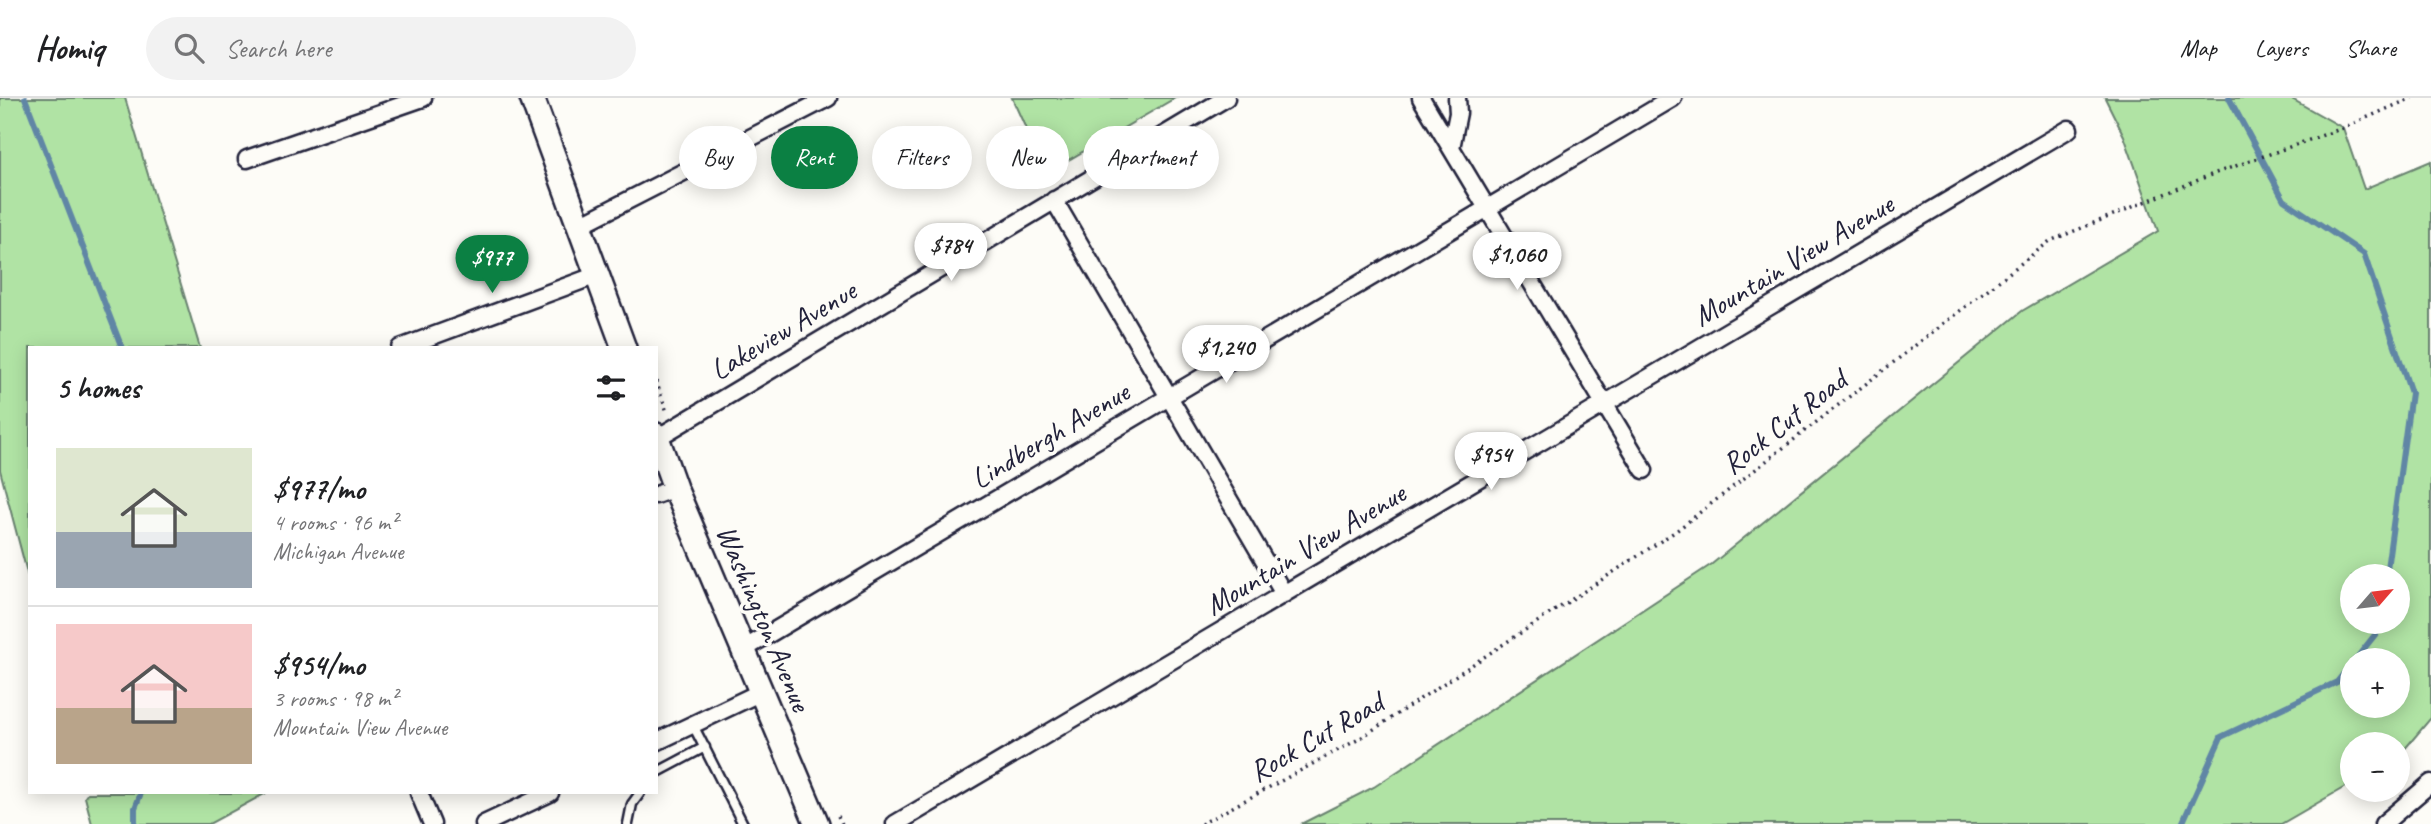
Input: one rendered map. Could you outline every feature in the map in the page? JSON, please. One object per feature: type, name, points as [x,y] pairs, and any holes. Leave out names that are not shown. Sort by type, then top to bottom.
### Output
[{"type":"street","points":[[247,159],[423,98]]},
{"type":"street","points":[[532,98],[623,346]]},
{"type":"street","points":[[580,225],[828,98]]},
{"type":"street","name":"Lakeview Avenue","points":[[658,436],[1226,98]]},
{"type":"street","points":[[1421,98],[1644,470]]},
{"type":"street","points":[[1451,148],[1458,113],[1457,98]]},
{"type":"street","name":"Lindbergh Avenue","points":[[744,649],[1673,98]]},
{"type":"street","name":"Mountain View Avenue","points":[[895,824],[2070,130]]},
{"type":"street","points":[[1054,200],[1284,594]]},
{"type":"street","points":[[405,346],[597,275]]},
{"type":"street","name":"Washington Avenue","points":[[658,443],[666,491],[744,649],[817,824]]},
{"type":"street","points":[[658,741],[761,692]]},
{"type":"street","points":[[2383,824],[2431,783]]},
{"type":"street","points":[[419,794],[432,824]]},
{"type":"street","points":[[484,824],[548,794]]},
{"type":"lane","points":[[693,724],[743,824]]},
{"type":"lane","points":[[658,772],[705,747]]},
{"type":"lane","points":[[628,824],[632,804],[638,794]]},
{"type":"path","name":"Rock Cut Road","points":[[1201,824],[1359,739],[1676,531],[2050,241],[2213,174],[2343,128],[2412,98]]},
{"type":"green space","points":[[0,98],[125,98],[199,346],[28,346],[28,576],[0,470]]},
{"type":"green space","points":[[1012,98],[1175,98],[1127,126],[1083,126],[1083,151],[1069,160],[1069,126],[1025,126]]},
{"type":"green space","points":[[2105,98],[2290,98],[2343,128],[2364,189],[2431,161],[2431,718],[2410,743],[2410,732],[2340,732],[2340,790],[2281,824],[1301,824],[1374,787],[1712,564],[2022,311],[2158,231],[2124,136]]},
{"type":"green space","points":[[87,794],[264,794],[209,824],[92,824],[85,797]]},
{"type":"waterway","points":[[25,98],[121,346]]},
{"type":"waterway","points":[[2229,98],[2284,200],[2364,254],[2411,393],[2388,564]]},
{"type":"waterway","points":[[2365,648],[2376,634]]},
{"type":"waterway","points":[[2182,824],[2221,737],[2340,678]]},
{"type":"waterway","points":[[135,824],[135,808],[141,794]]}]
